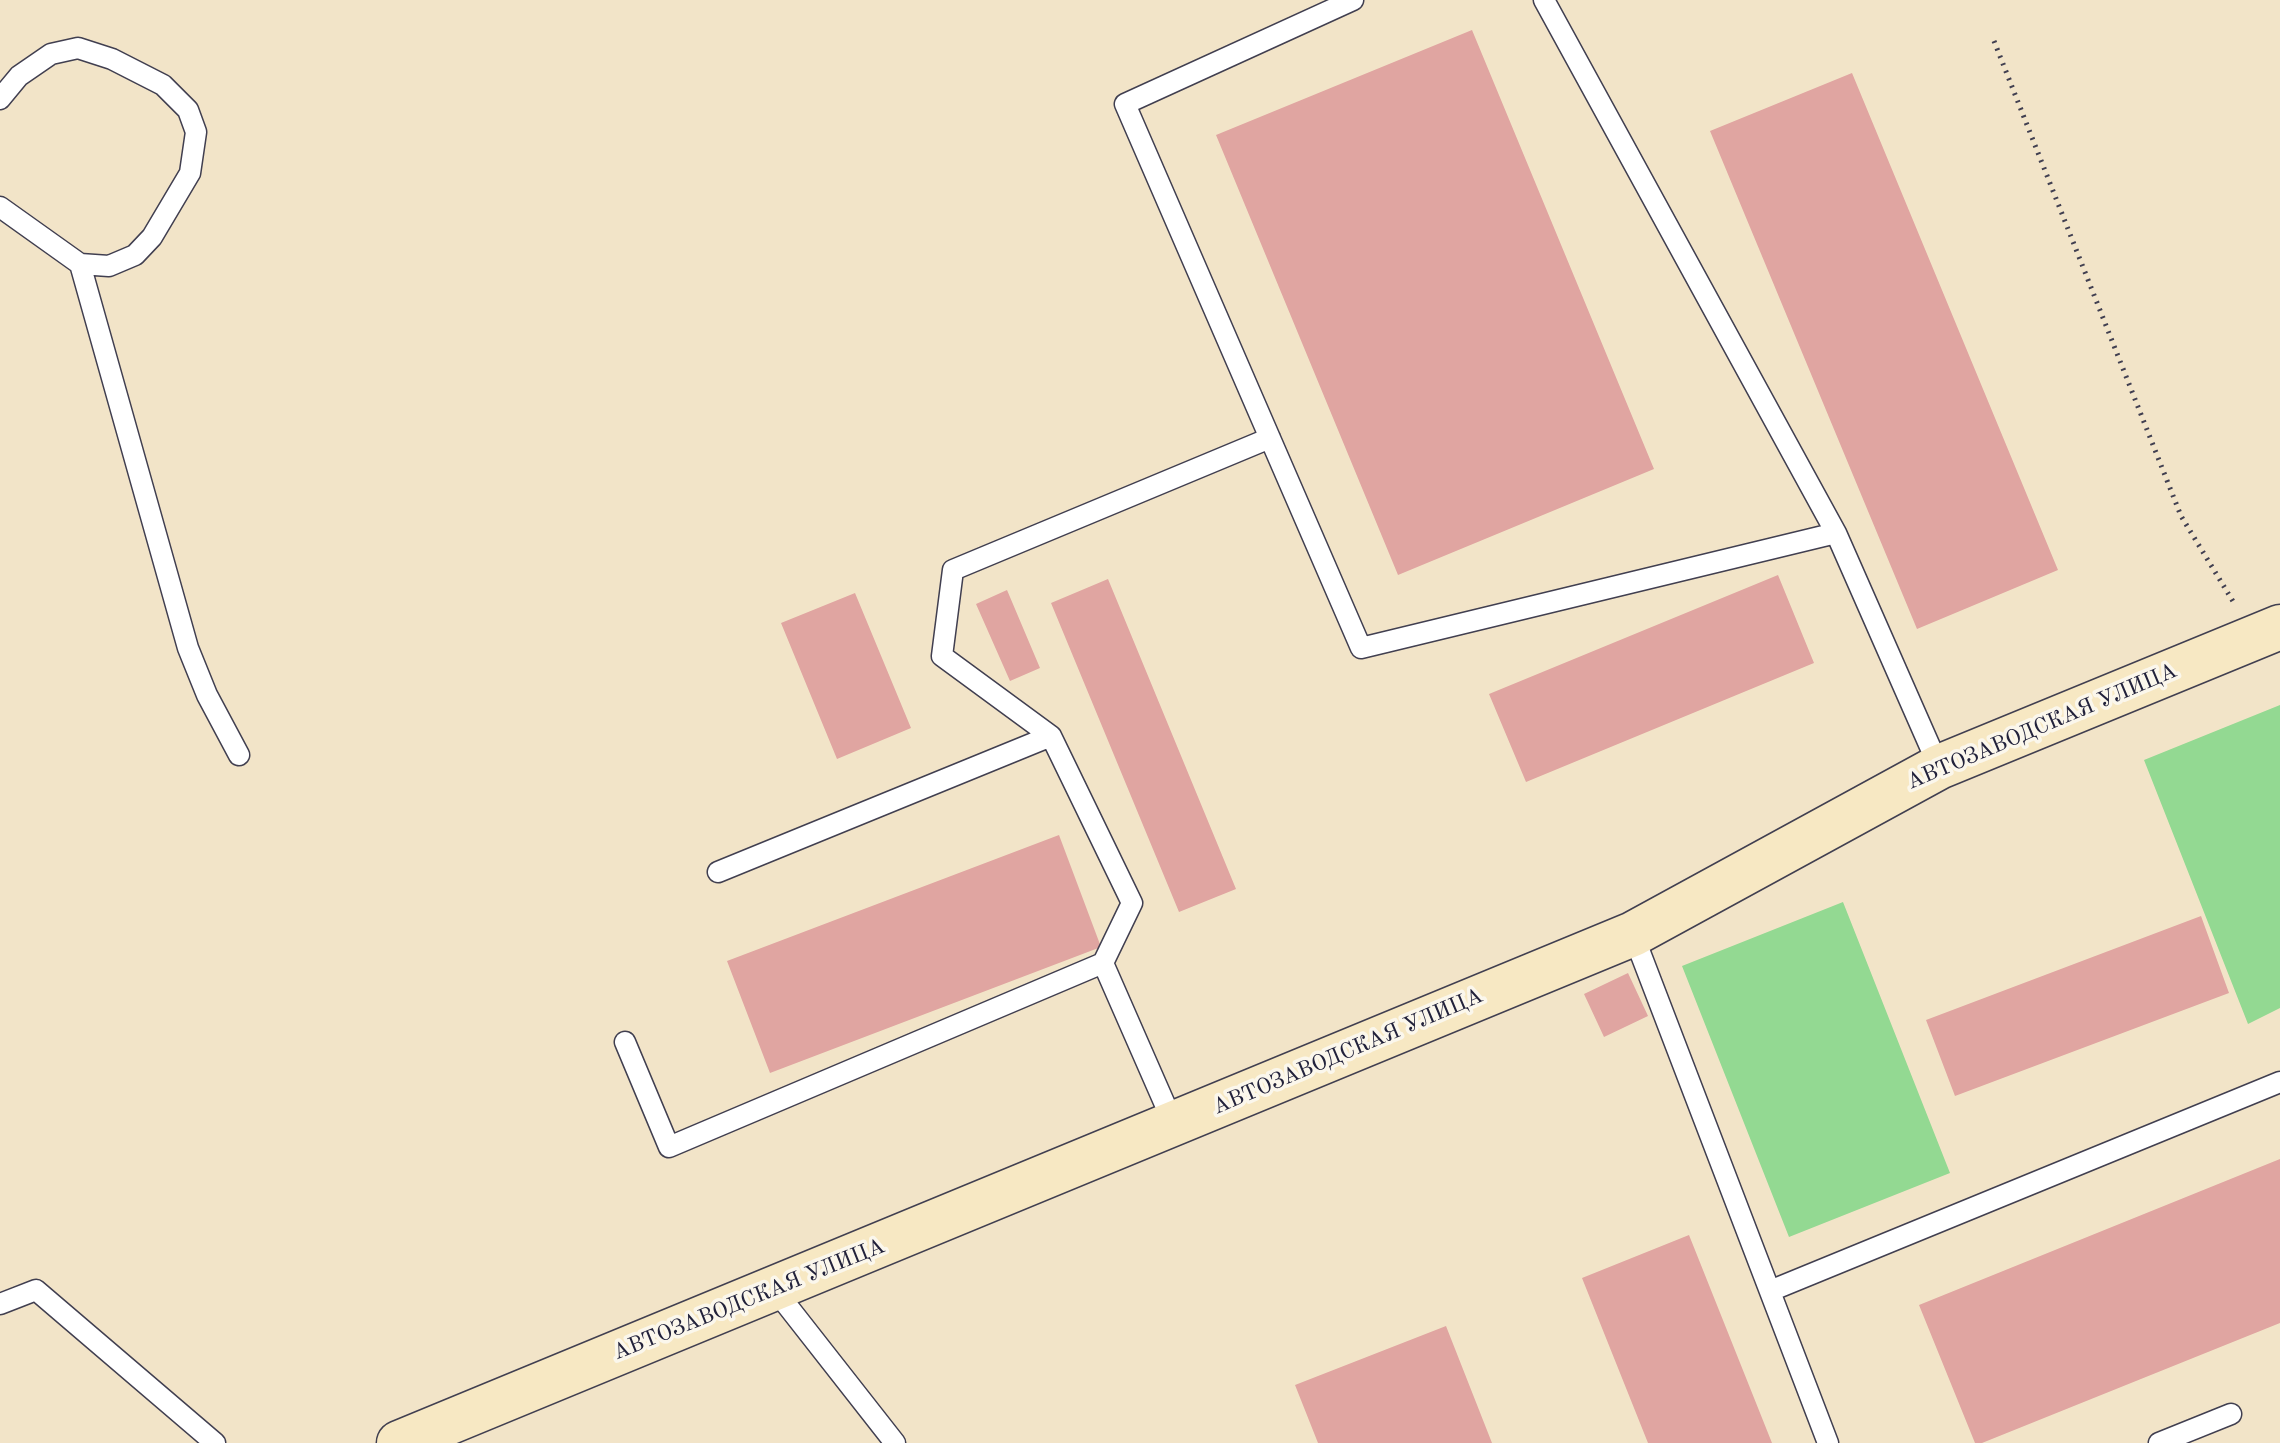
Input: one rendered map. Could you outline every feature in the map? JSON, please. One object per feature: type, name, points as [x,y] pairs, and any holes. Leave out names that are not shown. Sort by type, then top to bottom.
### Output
[{"type":"main road","name":"АВТОЗАВОДСКАЯ УЛИЦА","points":[[399,1443],[1633,934],[1939,767],[2267,632]]},
{"type":"lane","points":[[1353,0],[1125,104],[1361,648],[1836,533]]},
{"type":"lane","points":[[1544,0],[1836,533],[1939,767]]},
{"type":"lane","points":[[0,99],[19,76],[51,54],[78,48],[112,59],[163,85],[188,110],[196,132],[190,173],[152,237],[135,255],[109,266],[80,264],[0,207]]},
{"type":"lane","points":[[80,264],[188,648],[207,695],[239,755]]},
{"type":"lane","points":[[625,1042],[669,1147],[1103,963],[1132,903],[1051,736],[942,656],[953,570],[1270,438]]},
{"type":"lane","points":[[718,872],[1051,736]]},
{"type":"lane","points":[[1633,934],[1828,1443]]},
{"type":"lane","points":[[1103,963],[1174,1125]]},
{"type":"lane","points":[[1770,1291],[2280,1082]]},
{"type":"lane","points":[[0,1304],[36,1290],[215,1443]]},
{"type":"lane","points":[[775,1290],[895,1443]]},
{"type":"lane","points":[[2159,1443],[2231,1414]]},
{"type":"path","points":[[1994,41],[2181,516],[2267,632]]},
{"type":"green space","points":[[2280,705],[2280,1008],[2248,1024],[2144,760]]},
{"type":"green space","points":[[1843,902],[1950,1173],[1789,1237],[1682,966]]},
{"type":"building","points":[[1472,30],[1654,469],[1398,575],[1216,135]]},
{"type":"building","points":[[1852,73],[2058,570],[1917,629],[1710,131]]},
{"type":"building","points":[[1778,575],[1814,663],[1526,782],[1489,694]]},
{"type":"building","points":[[1108,579],[1236,889],[1179,912],[1051,603]]},
{"type":"building","points":[[1007,590],[1040,668],[1010,681],[976,604]]},
{"type":"building","points":[[855,593],[911,728],[837,759],[781,623]]},
{"type":"building","points":[[1059,835],[1101,947],[770,1073],[727,961]]},
{"type":"building","points":[[2201,916],[2229,993],[1955,1096],[1926,1020]]},
{"type":"building","points":[[1628,973],[1648,1016],[1604,1037],[1584,994]]},
{"type":"building","points":[[2280,1159],[2280,1323],[1982,1443],[1975,1443],[1919,1305]]},
{"type":"building","points":[[1689,1235],[1772,1443],[1648,1443],[1582,1278]]},
{"type":"building","points":[[1446,1326],[1492,1443],[1318,1443],[1295,1385]]}]
